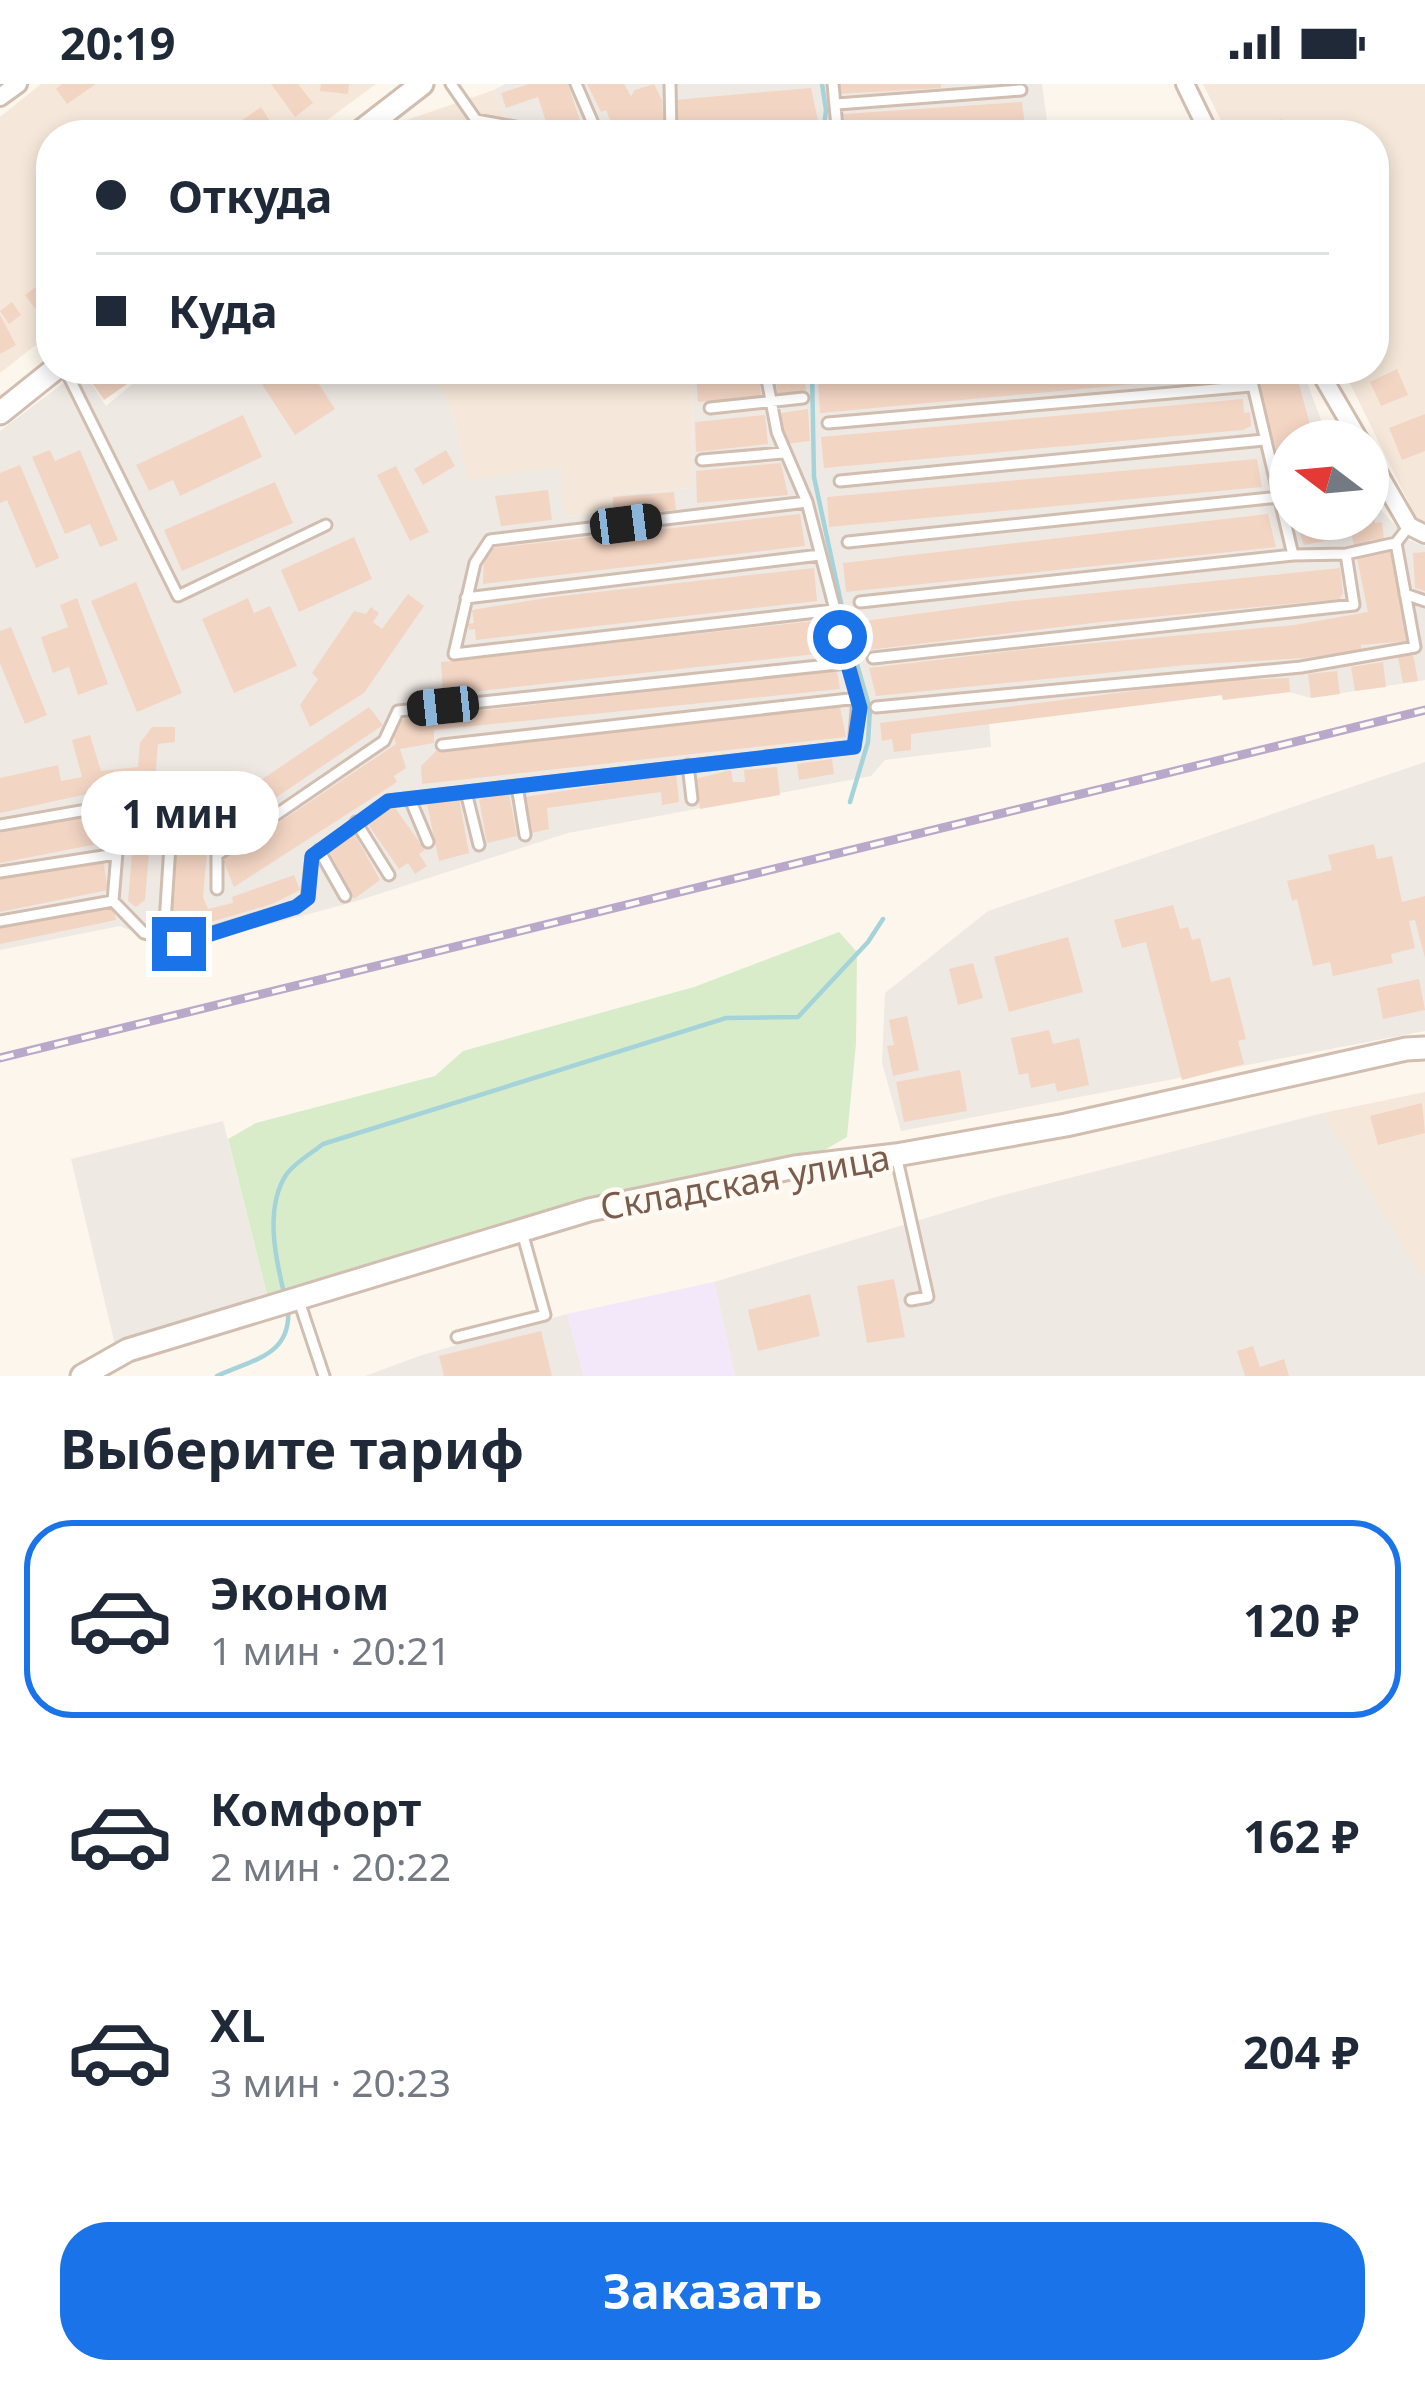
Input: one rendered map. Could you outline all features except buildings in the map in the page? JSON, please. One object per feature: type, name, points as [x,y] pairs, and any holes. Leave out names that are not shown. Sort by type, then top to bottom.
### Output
[{"type":"street","points":[[0,97],[18,84]]},
{"type":"street","points":[[375,120],[422,84]]},
{"type":"street","points":[[1185,84],[1203,120]]},
{"type":"street","points":[[0,413],[40,384]]},
{"type":"street","points":[[1327,384],[1348,420]]},
{"type":"street","points":[[1389,487],[1417,530]]},
{"type":"street","name":"Складская улица","points":[[82,1376],[128,1350],[589,1210],[795,1167],[896,1155],[1066,1125],[1425,1048]]},
{"type":"lane","points":[[452,84],[476,120]]},
{"type":"lane","points":[[576,84],[592,120]]},
{"type":"lane","points":[[670,84],[670,120]]},
{"type":"lane","points":[[833,84],[837,120]]},
{"type":"lane","points":[[838,104],[1021,90]]},
{"type":"lane","points":[[68,384],[178,596],[326,526]]},
{"type":"lane","points":[[0,825],[121,804],[113,901],[143,933],[179,944],[296,907],[308,898],[312,856],[388,801],[854,747],[858,698],[807,502],[783,453],[768,384]]},
{"type":"lane","points":[[828,423],[1251,386],[1269,459]]},
{"type":"lane","points":[[710,408],[803,398]]},
{"type":"lane","points":[[840,481],[1264,440]]},
{"type":"lane","points":[[702,460],[783,453]]},
{"type":"lane","points":[[848,542],[1269,498]]},
{"type":"lane","points":[[807,502],[490,540],[475,563],[454,654],[834,610]]},
{"type":"lane","points":[[860,602],[1293,555],[1346,554],[1381,549],[1417,530]]},
{"type":"lane","points":[[1289,540],[1293,555]]},
{"type":"lane","points":[[876,707],[1301,667],[1415,647],[1396,543]]},
{"type":"lane","points":[[466,598],[820,554]]},
{"type":"lane","points":[[873,658],[1354,604],[1346,554]]},
{"type":"lane","points":[[1405,594],[1425,601]]},
{"type":"lane","points":[[217,889],[218,855],[384,741],[398,711],[847,663]]},
{"type":"lane","points":[[442,745],[858,698]]},
{"type":"lane","points":[[688,765],[692,799]]},
{"type":"lane","points":[[517,786],[525,835]]},
{"type":"lane","points":[[466,792],[479,845]]},
{"type":"lane","points":[[410,799],[428,842]]},
{"type":"lane","points":[[356,822],[389,875]]},
{"type":"lane","points":[[164,938],[171,830]]},
{"type":"lane","points":[[319,850],[345,896]]},
{"type":"lane","points":[[0,872],[116,854]]},
{"type":"lane","points":[[0,921],[113,901]]},
{"type":"lane","points":[[896,1155],[928,1297],[911,1300]]},
{"type":"lane","points":[[457,1337],[545,1315],[522,1232]]},
{"type":"lane","points":[[298,1301],[324,1376]]},
{"type":"shaded area","points":[[41,84],[376,84],[327,120],[36,120],[36,345],[0,373],[0,117]]},
{"type":"shaded area","points":[[505,84],[1042,84],[1047,120],[507,120],[494,90]]},
{"type":"shaded area","points":[[1203,84],[1425,84],[1425,524],[1417,520],[1389,463],[1389,420],[1368,420],[1350,384],[1389,384],[1389,120],[1221,120]]},
{"type":"shaded area","points":[[494,90],[507,120],[407,120]]},
{"type":"shaded area","points":[[62,384],[92,384],[106,406],[132,384],[437,384],[452,410],[468,480],[560,467],[566,516],[612,513],[613,495],[692,488],[693,384],[1308,384],[1321,420],[1269,420],[1269,540],[1389,540],[1389,519],[1409,540],[1425,546],[1425,680],[1311,698],[1288,692],[1223,700],[1221,695],[989,723],[991,747],[885,760],[871,776],[568,833],[357,901],[194,945],[155,941],[120,926],[0,950],[0,431]]},
{"type":"shaded area","points":[[437,384],[693,384],[692,488],[613,495],[613,513],[565,516],[560,467],[468,481],[452,410]]},
{"type":"shaded area","points":[[1425,762],[1425,1031],[901,1131],[882,1063],[885,993],[988,911]]},
{"type":"shaded area","points":[[1425,1092],[1425,1274],[1418,1272],[1323,1113]]},
{"type":"shaded area","points":[[1323,1113],[1418,1271],[1425,1274],[1425,1376],[735,1376],[714,1282],[996,1197]]},
{"type":"shaded area","points":[[223,1121],[268,1298],[115,1345],[71,1159]]},
{"type":"shaded area","points":[[714,1282],[735,1376],[584,1376],[567,1314]]},
{"type":"shaded area","points":[[567,1314],[584,1376],[365,1376],[422,1355]]},
{"type":"green space","points":[[839,932],[857,952],[856,1044],[847,1137],[795,1167],[268,1298],[228,1139],[256,1123],[435,1076],[463,1051],[694,987]]},
{"type":"waterway","points":[[822,84],[825,120]]},
{"type":"waterway","points":[[812,384],[814,477],[846,626],[870,709],[868,742],[850,802]]},
{"type":"waterway","points":[[285,1297],[276,1252],[275,1203],[289,1171],[323,1144],[726,1018],[798,1017],[868,942],[883,919]]},
{"type":"waterway","points":[[217,1376],[277,1346],[288,1324],[288,1308]]},
{"type":"railway","points":[[0,1058],[1425,710]]},
{"type":"route","points":[[179,944],[296,907],[308,898],[312,856],[388,801],[854,747],[860,708],[840,637]]}]
